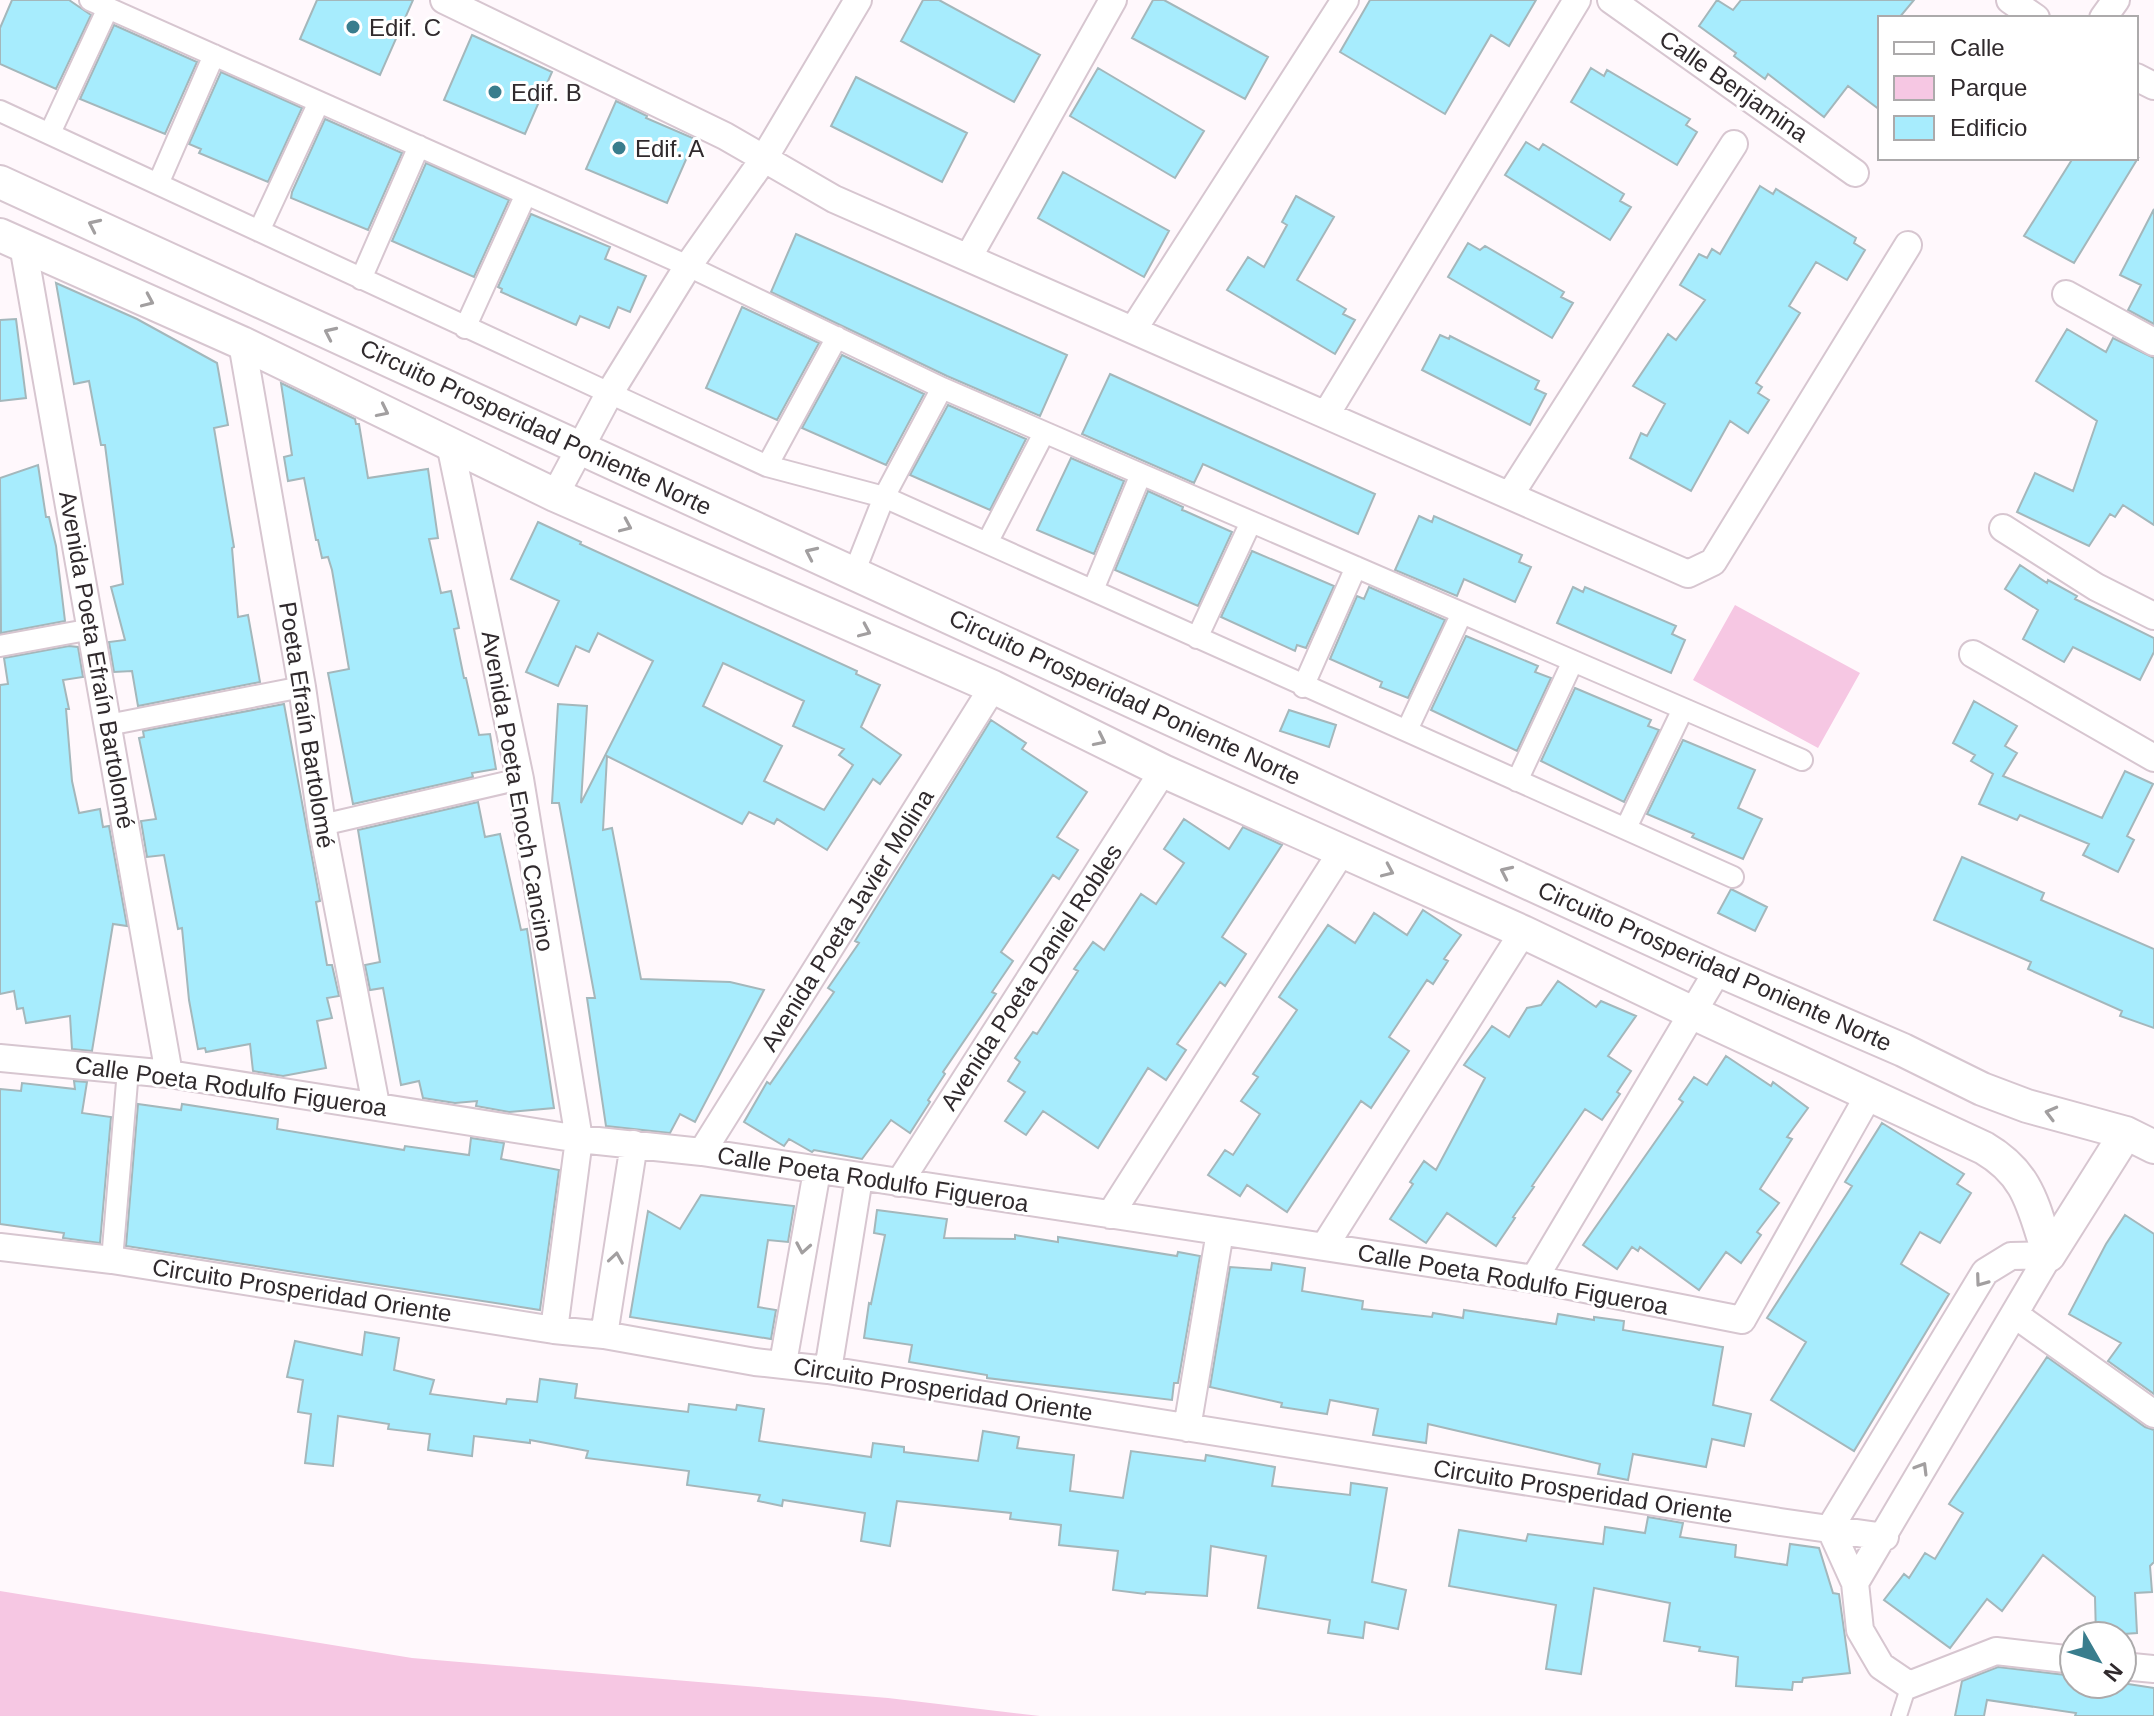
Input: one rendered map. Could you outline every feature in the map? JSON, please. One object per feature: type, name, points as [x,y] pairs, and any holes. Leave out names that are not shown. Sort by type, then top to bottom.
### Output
[{"type":"street","points":[[444,0],[725,136],[834,199],[1688,574],[1713,562],[1908,245]]},
{"type":"street","points":[[555,495],[609,394],[688,266],[763,160],[858,0]]},
{"type":"street","points":[[968,258],[1113,0]]},
{"type":"street","points":[[1133,330],[1345,0]]},
{"type":"street","points":[[1327,413],[1577,0]]},
{"type":"street","name":"Calle Benjamina","points":[[1611,0],[1855,173]]},
{"type":"street","points":[[2010,0],[2033,16]]},
{"type":"street","points":[[50,133],[99,4],[688,266],[942,388],[1802,760]]},
{"type":"street","points":[[158,184],[214,55]]},
{"type":"street","points":[[259,231],[319,102]]},
{"type":"street","points":[[0,111],[767,466],[884,497],[1733,877]]},
{"type":"street","points":[[1510,495],[1734,144]]},
{"type":"street","points":[[361,279],[419,146]]},
{"type":"street","name":"Circuito Prosperidad Poniente Norte","points":[[0,182],[1718,970],[1903,1050],[1982,1089],[2140,1140],[2049,1255],[1913,1484],[1885,1537],[1855,1583]]},
{"type":"street","points":[[465,328],[526,194]]},
{"type":"street","name":"Circuito Prosperidad Poniente Norte","points":[[11,240],[242,343],[555,495],[993,687],[1163,771],[1523,932],[1984,1148],[2005,1160],[2025,1184],[2049,1255]]},
{"type":"street","name":"Avenida Poeta Efraín Bartolomé","points":[[11,240],[92,629],[169,1074]]},
{"type":"street","points":[[2066,294],[2154,342]]},
{"type":"street","points":[[767,466],[837,337]]},
{"type":"street","name":"Poeta Efraín Bartolomé","points":[[242,343],[302,687],[322,825],[376,1105]]},
{"type":"street","points":[[854,573],[884,497],[942,388]]},
{"type":"street","points":[[987,543],[1044,433]]},
{"type":"street","name":"Avenida Poeta Enoch Cancino","points":[[450,444],[520,779],[579,1139],[554,1330]]},
{"type":"street","points":[[1093,590],[1141,474]]},
{"type":"street","points":[[1197,638],[1251,522]]},
{"type":"street","points":[[2003,528],[2096,587],[2154,616]]},
{"type":"street","points":[[1303,687],[1356,567]]},
{"type":"street","points":[[1407,730],[1462,613]]},
{"type":"street","points":[[0,646],[92,629]]},
{"type":"street","points":[[1973,654],[2154,758]]},
{"type":"street","points":[[1517,781],[1573,661]]},
{"type":"street","points":[[108,725],[302,687]]},
{"type":"street","name":"Avenida Poeta Javier Molina","points":[[702,1152],[993,687]]},
{"type":"street","points":[[1626,828],[1683,709]]},
{"type":"street","name":"Avenida Poeta Daniel Robles","points":[[899,1183],[1163,771]]},
{"type":"street","points":[[322,825],[520,779]]},
{"type":"street","points":[[1110,1215],[1342,851]]},
{"type":"street","points":[[1324,1247],[1523,932]]},
{"type":"street","points":[[1534,1279],[1718,970]]},
{"type":"street","name":"Calle Poeta Rodulfo Figueroa","points":[[0,1058],[169,1074],[579,1139],[702,1152],[1534,1279],[1742,1320],[1870,1093]]},
{"type":"street","points":[[112,1260],[128,1070]]},
{"type":"street","points":[[604,1335],[634,1144]]},
{"type":"street","points":[[783,1363],[817,1171]]},
{"type":"street","points":[[828,1370],[859,1178]]},
{"type":"street","points":[[1187,1428],[1220,1232]]},
{"type":"street","name":"Circuito Prosperidad Oriente","points":[[0,1247],[112,1260],[554,1330],[604,1335],[755,1362],[783,1363],[1885,1537]]},
{"type":"street","points":[[2049,1255],[2011,1256],[1985,1272],[1830,1528],[1855,1583],[1860,1630],[1881,1666],[1909,1685],[1996,1651],[2058,1658]]},
{"type":"street","points":[[2014,1314],[2154,1414]]},
{"type":"lane","points":[[1899,1716],[1909,1685]]},
{"type":"green space","points":[[1735,605],[1860,673],[1818,748],[1693,680]]},
{"type":"green space","points":[[0,1591],[412,1658],[888,1698],[1040,1716],[0,1716]]},
{"type":"building","points":[[12,0],[69,0],[91,15],[56,89],[0,64],[0,28]]},
{"type":"building","name":"Edif. C","points":[[317,0],[413,0],[380,75],[300,39]]},
{"type":"building","points":[[923,0],[939,0],[1040,55],[1014,102],[901,41]]},
{"type":"building","points":[[1153,0],[1164,0],[1268,57],[1245,99],[1132,38]]},
{"type":"building","points":[[1370,0],[1536,0],[1509,46],[1491,35],[1445,114],[1340,52]]},
{"type":"building","points":[[1717,0],[1733,10],[1741,0],[1914,0],[1901,16],[1878,16],[1878,108],[1848,86],[1824,117],[1768,74],[1765,79],[1699,26]]},
{"type":"building","points":[[114,25],[197,62],[165,134],[80,99]]},
{"type":"building","name":"Edif. B","points":[[472,35],[552,72],[525,134],[444,100]]},
{"type":"building","points":[[1098,68],[1204,131],[1175,178],[1070,116]]},
{"type":"building","points":[[1591,68],[1604,76],[1607,70],[1690,119],[1686,125],[1697,132],[1677,165],[1571,102]]},
{"type":"building","points":[[221,72],[302,108],[268,182],[199,153],[201,149],[189,144]]},
{"type":"building","points":[[856,77],[967,133],[942,182],[831,126]]},
{"type":"building","name":"Edif. A","points":[[616,101],[695,139],[667,203],[586,169]]},
{"type":"building","points":[[325,119],[402,153],[368,230],[291,198]]},
{"type":"building","points":[[1526,142],[1539,150],[1543,144],[1624,194],[1620,201],[1631,207],[1610,240],[1505,175]]},
{"type":"building","points":[[2072,160],[2137,160],[2074,263],[2024,236]]},
{"type":"building","points":[[426,163],[509,200],[474,277],[392,241]]},
{"type":"building","points":[[1063,172],[1169,231],[1144,277],[1038,218]]},
{"type":"building","points":[[1760,186],[1773,194],[1776,189],[1856,238],[1854,243],[1865,250],[1847,280],[1816,262],[1789,306],[1800,313],[1756,383],[1762,387],[1758,393],[1769,400],[1748,433],[1730,421],[1691,491],[1630,458],[1641,433],[1647,436],[1665,404],[1633,386],[1668,334],[1676,340],[1705,300],[1680,285],[1699,254],[1707,258],[1712,249],[1720,254]]},
{"type":"building","points":[[1296,196],[1334,217],[1297,280],[1346,309],[1343,314],[1355,320],[1335,354],[1227,290],[1248,257],[1264,267],[1287,225],[1282,222]]},
{"type":"building","points":[[2154,209],[2154,324],[2128,310],[2141,285],[2120,275]]},
{"type":"building","points":[[531,214],[610,247],[605,259],[646,276],[630,312],[618,307],[609,328],[580,316],[576,325],[501,292],[502,289],[498,287]]},
{"type":"building","points":[[796,234],[1067,355],[1040,416],[947,376],[771,292]]},
{"type":"building","points":[[1468,243],[1480,250],[1485,246],[1564,292],[1561,297],[1573,303],[1552,338],[1448,277]]},
{"type":"building","points":[[56,283],[137,319],[217,363],[228,425],[214,428],[234,547],[238,617],[248,615],[260,682],[138,706],[132,671],[114,672],[109,642],[125,640],[111,587],[123,584],[105,445],[101,445],[89,381],[74,384]]},
{"type":"building","points":[[742,307],[819,343],[777,420],[706,388]]},
{"type":"building","points":[[16,319],[26,398],[0,401],[0,320]]},
{"type":"building","points":[[2067,329],[2106,352],[2113,338],[2154,358],[2154,525],[2123,505],[2115,517],[2110,514],[2089,546],[2017,512],[2035,473],[2073,491],[2097,421],[2036,381]]},
{"type":"building","points":[[1440,335],[1449,339],[1450,336],[1539,381],[1535,389],[1546,394],[1530,425],[1422,370]]},
{"type":"building","points":[[842,355],[924,394],[886,465],[802,428]]},
{"type":"building","points":[[1110,374],[1375,494],[1358,534],[1203,464],[1194,483],[1082,434]]},
{"type":"building","points":[[281,383],[355,419],[359,424],[368,478],[428,469],[438,538],[429,539],[441,593],[451,591],[459,628],[454,629],[464,678],[479,735],[490,734],[496,769],[353,804],[328,673],[349,669],[332,570],[328,557],[322,558],[316,540],[304,478],[288,481],[284,457],[292,455]]},
{"type":"building","points":[[948,405],[1026,439],[990,510],[910,475]]},
{"type":"building","points":[[1071,458],[1124,481],[1094,554],[1037,530]]},
{"type":"building","points":[[38,465],[46,517],[49,517],[56,546],[65,621],[1,633],[0,478]]},
{"type":"building","points":[[1148,491],[1232,532],[1198,606],[1115,570]]},
{"type":"building","points":[[1419,516],[1432,522],[1434,516],[1522,555],[1519,562],[1531,567],[1515,602],[1464,579],[1457,596],[1395,570]]},
{"type":"building","points":[[538,522],[857,671],[856,674],[880,685],[861,727],[901,755],[880,784],[873,779],[827,850],[777,819],[774,824],[749,812],[742,824],[607,756],[603,830],[612,828],[641,979],[730,982],[764,990],[695,1122],[680,1114],[670,1133],[606,1126],[587,998],[595,998],[559,803],[552,803],[558,704],[587,706],[581,803],[653,661],[598,633],[589,652],[576,646],[558,686],[526,672],[559,601],[511,579]],"holes":[[[723,663],[804,701],[793,726],[844,749],[839,755],[853,765],[824,810],[764,781],[782,746],[703,706]]]},
{"type":"building","points":[[1252,551],[1334,586],[1306,648],[1297,645],[1295,651],[1221,617]]},
{"type":"building","points":[[2020,565],[2047,583],[2048,580],[2077,596],[2075,599],[2154,638],[2154,652],[2140,680],[2073,647],[2064,662],[2023,639],[2038,610],[2005,589]]},
{"type":"building","points":[[1369,587],[1445,620],[1408,698],[1380,687],[1382,682],[1330,659],[1357,596],[1364,599]]},
{"type":"building","points":[[1573,587],[1583,592],[1585,587],[1676,626],[1672,634],[1685,640],[1671,673],[1557,623]]},
{"type":"building","points":[[1466,636],[1538,666],[1535,672],[1551,678],[1517,751],[1431,710]]},
{"type":"building","points":[[78,647],[83,677],[63,680],[69,709],[66,709],[72,781],[79,813],[100,809],[103,827],[109,826],[127,926],[113,924],[92,1051],[72,1049],[70,1016],[26,1023],[23,1008],[17,1009],[14,991],[0,994],[0,685],[8,684],[4,658]]},
{"type":"building","points":[[1575,688],[1651,720],[1648,726],[1659,730],[1624,802],[1541,761]]},
{"type":"building","points":[[1974,701],[2017,726],[2005,746],[2017,753],[2003,776],[2102,818],[2125,771],[2153,784],[2127,836],[2134,840],[2118,872],[2083,855],[2089,844],[2020,815],[2017,820],[1979,804],[1993,774],[1971,761],[1975,755],[1953,743]]},
{"type":"building","points":[[284,704],[320,901],[316,902],[327,965],[332,965],[339,996],[327,998],[332,1018],[317,1021],[326,1068],[283,1076],[253,1071],[250,1044],[206,1052],[205,1048],[198,1049],[189,1000],[182,928],[178,929],[164,855],[147,857],[141,821],[156,819],[139,738],[144,737],[143,731]]},
{"type":"building","points":[[1289,710],[1336,725],[1329,747],[1280,731]]},
{"type":"building","points":[[991,720],[1026,743],[1022,749],[1087,792],[1057,837],[1078,850],[1059,879],[1053,875],[1001,952],[1013,961],[992,992],[996,994],[943,1072],[945,1074],[928,1100],[930,1102],[910,1133],[891,1120],[862,1159],[812,1152],[789,1139],[784,1146],[744,1122],[767,1082],[770,1084],[834,992],[828,988],[859,943],[855,941]]},
{"type":"building","points":[[1683,740],[1755,770],[1738,808],[1762,819],[1743,859],[1647,814]]},
{"type":"building","points":[[478,802],[485,837],[500,834],[521,930],[527,929],[554,1108],[509,1112],[476,1106],[477,1101],[455,1103],[423,1098],[419,1081],[401,1085],[383,988],[370,990],[365,965],[380,962],[358,830]]},
{"type":"building","points":[[1184,819],[1229,849],[1243,827],[1282,845],[1222,937],[1246,954],[1225,986],[1220,982],[1177,1044],[1186,1050],[1166,1080],[1148,1068],[1098,1148],[1043,1111],[1026,1135],[1005,1121],[1025,1092],[1008,1081],[1020,1062],[1015,1058],[1033,1032],[1037,1034],[1093,942],[1104,950],[1141,894],[1156,904],[1184,863],[1164,849]]},
{"type":"building","points":[[1962,857],[2044,893],[2041,900],[2154,949],[2154,1028],[2120,1016],[2122,1011],[2028,969],[2031,962],[1934,920]]},
{"type":"building","points":[[1731,889],[1767,907],[1755,931],[1718,913]]},
{"type":"building","points":[[1423,910],[1461,935],[1444,959],[1448,961],[1433,984],[1427,980],[1389,1037],[1409,1051],[1371,1108],[1361,1101],[1287,1212],[1247,1185],[1240,1196],[1208,1175],[1225,1150],[1233,1155],[1260,1114],[1241,1101],[1258,1077],[1253,1074],[1297,1010],[1279,997],[1328,925],[1355,943],[1374,913],[1407,935]]},
{"type":"building","points":[[1558,981],[1596,1007],[1601,1001],[1636,1016],[1608,1056],[1631,1071],[1617,1092],[1620,1094],[1602,1120],[1585,1109],[1532,1186],[1496,1246],[1447,1213],[1426,1243],[1390,1219],[1424,1161],[1436,1170],[1485,1078],[1464,1065],[1492,1026],[1509,1037],[1527,1008],[1541,1005]]},
{"type":"building","points":[[1726,1056],[1771,1086],[1773,1082],[1808,1108],[1787,1137],[1792,1139],[1760,1189],[1779,1203],[1757,1232],[1761,1235],[1741,1263],[1726,1252],[1699,1290],[1640,1247],[1638,1251],[1632,1247],[1617,1269],[1583,1245],[1683,1102],[1679,1099],[1694,1077],[1707,1085]]},
{"type":"building","points":[[74,1081],[87,1082],[82,1113],[111,1117],[100,1243],[63,1238],[64,1233],[0,1224],[0,1089],[21,1091],[22,1083],[75,1089]]},
{"type":"building","points":[[138,1104],[181,1110],[182,1104],[278,1119],[277,1129],[404,1150],[405,1146],[469,1155],[471,1138],[504,1143],[501,1159],[559,1170],[540,1310],[126,1246]]},
{"type":"building","points":[[1882,1123],[1964,1174],[1957,1184],[1971,1193],[1940,1243],[1920,1232],[1901,1264],[1949,1294],[1854,1451],[1771,1400],[1806,1342],[1767,1318],[1852,1186],[1845,1182]]},
{"type":"building","points":[[701,1195],[794,1206],[788,1242],[768,1240],[758,1307],[776,1310],[771,1339],[630,1317],[648,1211],[680,1229]]},
{"type":"building","points":[[877,1210],[947,1219],[944,1238],[1015,1239],[1015,1235],[1058,1242],[1058,1237],[1177,1256],[1178,1252],[1200,1256],[1178,1383],[1174,1383],[1172,1400],[987,1378],[987,1375],[909,1362],[912,1345],[864,1338],[885,1235],[874,1233]]},
{"type":"building","points":[[2125,1215],[2154,1234],[2154,1394],[2108,1361],[2121,1343],[2069,1314]]},
{"type":"building","points":[[1272,1263],[1305,1268],[1302,1291],[1363,1301],[1362,1309],[1463,1318],[1464,1310],[1556,1324],[1558,1314],[1594,1320],[1594,1317],[1624,1321],[1623,1330],[1723,1347],[1713,1405],[1751,1414],[1744,1446],[1712,1439],[1706,1467],[1633,1454],[1628,1480],[1598,1474],[1600,1464],[1428,1424],[1426,1443],[1373,1435],[1378,1409],[1330,1400],[1327,1414],[1281,1407],[1282,1403],[1210,1387],[1230,1267],[1271,1270]]},
{"type":"building","points":[[365,1332],[399,1338],[394,1370],[434,1380],[430,1394],[506,1404],[507,1399],[537,1402],[540,1379],[577,1384],[575,1398],[688,1412],[689,1404],[736,1410],[737,1405],[764,1409],[759,1441],[871,1457],[873,1443],[904,1447],[904,1452],[978,1461],[983,1431],[1019,1437],[1017,1448],[1074,1455],[1070,1491],[1123,1498],[1131,1451],[1205,1461],[1206,1455],[1275,1467],[1272,1486],[1350,1495],[1351,1483],[1387,1488],[1372,1582],[1406,1590],[1398,1629],[1365,1622],[1363,1638],[1328,1633],[1330,1620],[1258,1608],[1266,1556],[1211,1546],[1207,1596],[1113,1590],[1118,1551],[1059,1545],[1061,1525],[1010,1519],[1011,1513],[897,1501],[890,1546],[861,1541],[865,1513],[783,1500],[782,1506],[758,1501],[760,1495],[687,1485],[689,1471],[586,1458],[588,1451],[530,1440],[530,1443],[474,1436],[472,1456],[428,1450],[430,1434],[388,1429],[389,1424],[338,1416],[333,1466],[305,1463],[311,1414],[298,1412],[303,1380],[287,1377],[295,1341],[362,1355]]},
{"type":"building","points":[[2047,1357],[2145,1427],[2154,1430],[2152,1592],[2135,1593],[2136,1620],[2096,1620],[2095,1597],[2043,1555],[2002,1611],[1987,1599],[1950,1648],[1884,1600],[1904,1574],[1909,1578],[1925,1553],[1935,1559],[1963,1513],[1949,1504]]},
{"type":"building","points":[[1648,1517],[1683,1523],[1680,1537],[1736,1545],[1735,1557],[1787,1565],[1790,1544],[1819,1548],[1833,1593],[1839,1594],[1850,1673],[1803,1678],[1802,1682],[1793,1682],[1792,1690],[1736,1686],[1738,1657],[1664,1641],[1670,1603],[1594,1588],[1581,1674],[1546,1669],[1556,1605],[1449,1586],[1459,1530],[1526,1541],[1528,1534],[1603,1544],[1605,1527],[1645,1533]]},
{"type":"building","points":[[1998,1667],[2058,1674],[2058,1700],[2138,1700],[2138,1686],[2154,1688],[2154,1716],[2075,1716],[2076,1713],[1987,1700],[1984,1716],[1955,1716],[1962,1681]]},
{"type":"place","name":"Edif. C","points":[[353,27]]},
{"type":"place","name":"Edif. B","points":[[495,92]]},
{"type":"place","name":"Edif. A","points":[[619,148]]}]
